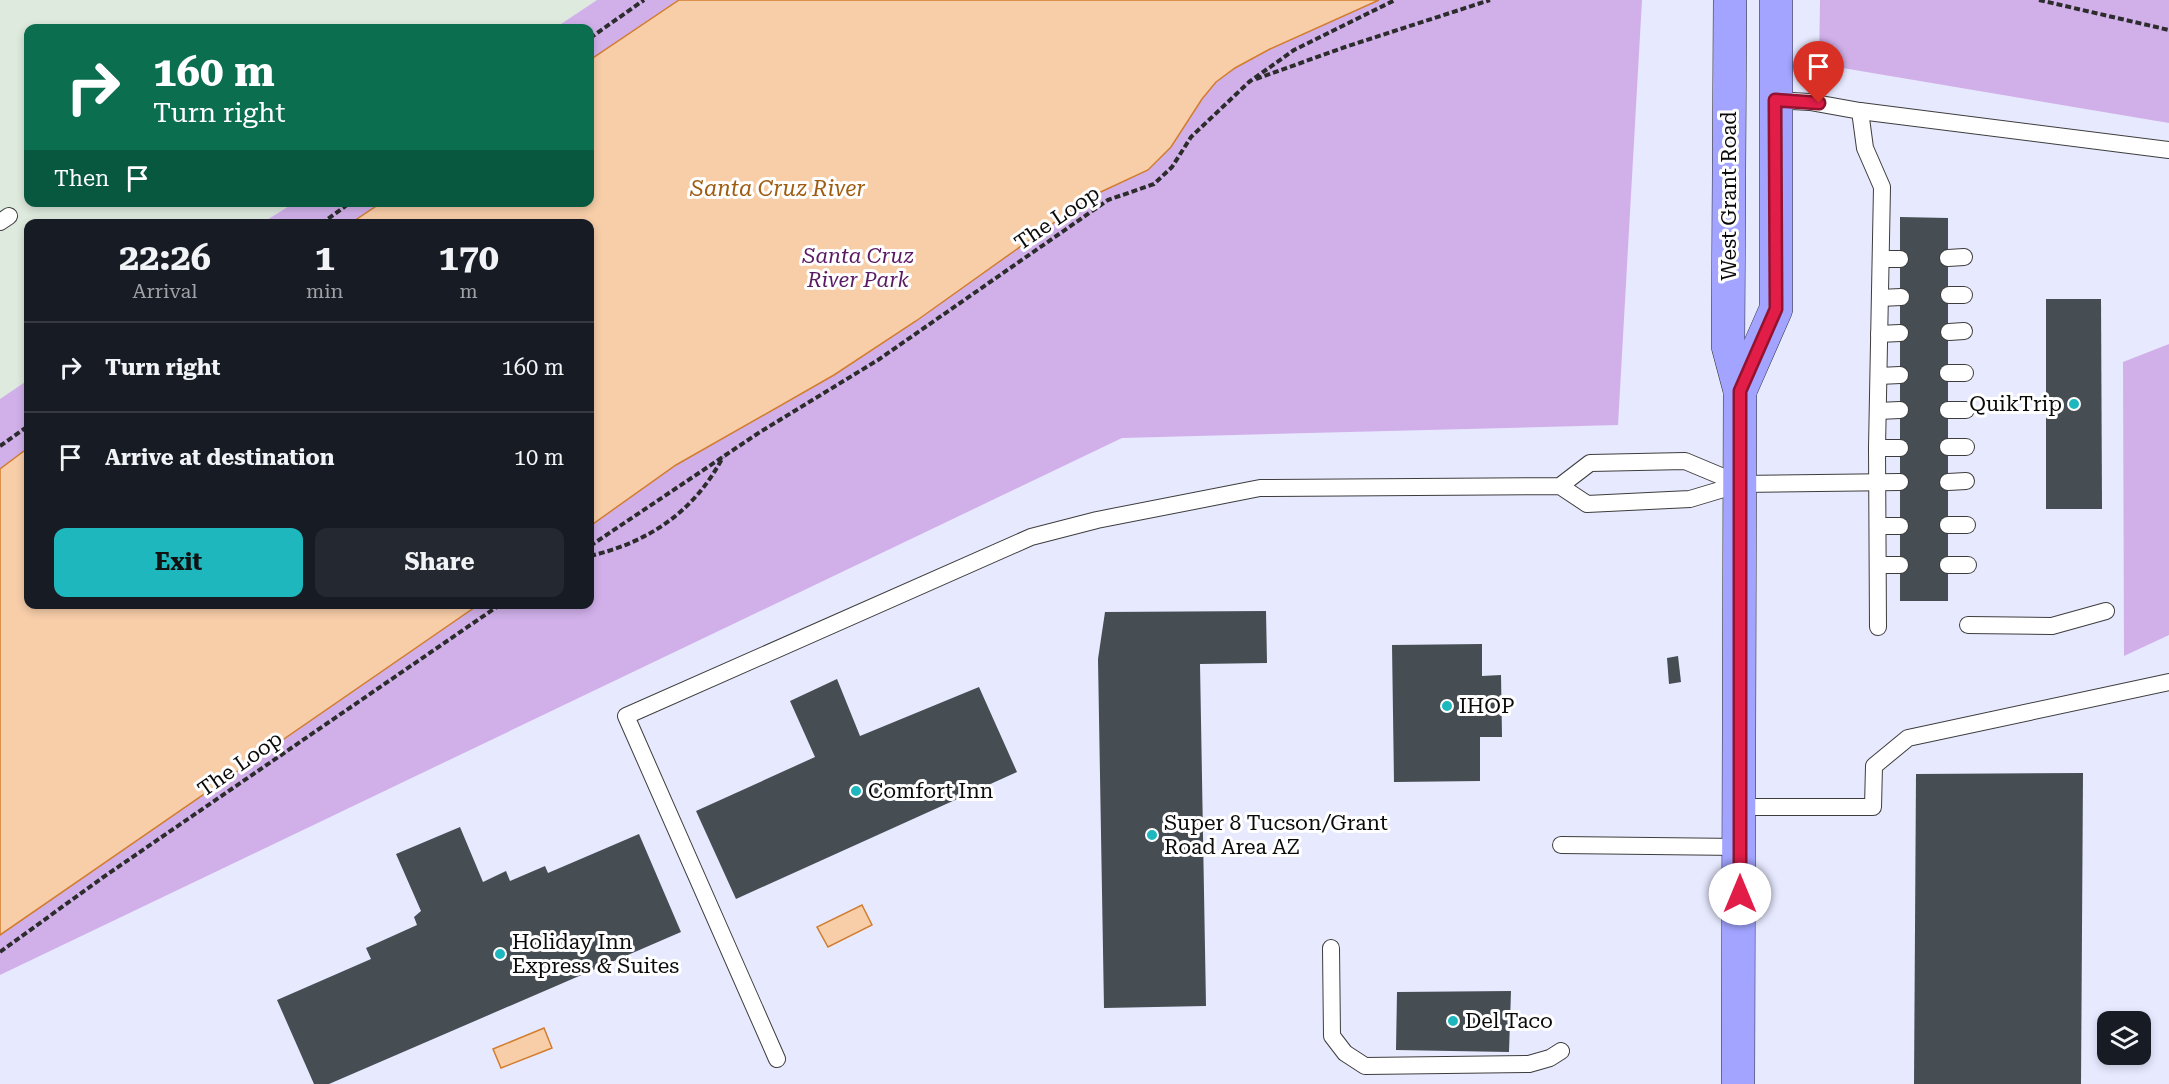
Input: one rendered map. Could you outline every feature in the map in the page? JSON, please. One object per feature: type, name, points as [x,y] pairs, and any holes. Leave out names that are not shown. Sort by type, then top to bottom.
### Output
[{"type":"main road","name":"West Grant Road","points":[[1731,0],[1728,346],[1740,391],[1738,1084]]},
{"type":"main road","name":"West Grant Road","points":[[1740,391],[1776,309],[1776,0]]},
{"type":"lane","points":[[1775,100],[1810,102],[1860,111],[2169,150]]},
{"type":"lane","points":[[1860,111],[1865,148],[1882,187],[1877,448],[1878,627]]},
{"type":"lane","points":[[1881,259],[1900,259]]},
{"type":"lane","points":[[1880,298],[1901,297]]},
{"type":"lane","points":[[1879,334],[1900,333]]},
{"type":"lane","points":[[1879,376],[1900,375]]},
{"type":"lane","points":[[1878,411],[1900,410]]},
{"type":"lane","points":[[1948,410],[1966,410]]},
{"type":"lane","points":[[1948,447],[1966,447]]},
{"type":"lane","points":[[1877,448],[1900,448]]},
{"type":"lane","points":[[1560,486],[1590,463],[1685,461],[1740,484]]},
{"type":"lane","points":[[1948,482],[1966,481]]},
{"type":"lane","points":[[777,1059],[626,716],[1030,537],[1097,520],[1260,488],[1560,486],[1587,504],[1690,499],[1740,484],[1900,482]]},
{"type":"lane","points":[[1948,525],[1967,525]]},
{"type":"lane","points":[[1878,526],[1900,526]]},
{"type":"lane","points":[[1878,565],[1900,565]]},
{"type":"lane","points":[[1948,565],[1968,565]]},
{"type":"lane","points":[[1968,625],[2052,626],[2106,611]]},
{"type":"lane","points":[[1740,807],[1873,807],[1874,766],[1908,738],[2169,682]]},
{"type":"lane","points":[[1561,845],[1740,847]]},
{"type":"lane","points":[[1331,948],[1332,1036],[1345,1053],[1365,1066],[1529,1064],[1550,1058],[1561,1051]]},
{"type":"path","points":[[594,35],[644,0]]},
{"type":"path","name":"The Loop","points":[[594,543],[723,456],[878,360],[1108,200],[1154,184],[1172,167],[1191,137],[1249,82],[1294,50],[1395,0]]},
{"type":"path","points":[[1249,82],[1345,47],[1490,0]]},
{"type":"path","points":[[2039,0],[2169,30]]},
{"type":"path","points":[[328,219],[344,207]]},
{"type":"path","points":[[0,446],[24,429]]},
{"type":"path","points":[[594,555],[647,536],[669,522],[709,484],[723,456]]},
{"type":"path","name":"The Loop","points":[[0,952],[122,864],[494,609]]},
{"type":"shaded area","points":[[0,0],[597,0],[561,24],[24,24],[24,207],[288,207],[268,219],[24,219],[24,383],[0,399]]},
{"type":"green space","name":"Santa Cruz River Park","points":[[597,0],[1642,0],[1618,425],[1122,438],[0,975],[0,399],[24,383],[24,609],[594,609],[594,219],[268,219],[288,207],[594,207],[594,24],[561,24]]},
{"type":"green space","points":[[1820,0],[2169,0],[2169,123],[1819,64]]},
{"type":"green space","points":[[2169,344],[2169,635],[2124,656],[2123,362]]},
{"type":"water","name":"Santa Cruz River","points":[[679,0],[1379,0],[1270,49],[1235,68],[1216,82],[1202,99],[1171,147],[1148,170],[1090,197],[916,321],[834,375],[676,465],[594,523],[594,219],[357,219],[375,207],[594,207],[594,57]]},
{"type":"water","points":[[24,451],[24,609],[472,609],[0,935],[0,469]]},
{"type":"water","points":[[862,905],[872,925],[828,947],[817,927]]},
{"type":"water","points":[[544,1028],[552,1048],[501,1068],[493,1049]]},
{"type":"building","name":"QuikTrip","points":[[1900,217],[1948,218],[1948,601],[1900,601]]},
{"type":"building","name":"QuikTrip","points":[[2046,299],[2101,299],[2102,509],[2046,509]]},
{"type":"building","name":"Super 8 Tucson/Grant Road Area AZ","points":[[1266,611],[1267,663],[1200,664],[1206,1006],[1104,1008],[1098,659],[1105,612]]},
{"type":"building","name":"IHOP","points":[[1482,644],[1482,676],[1501,675],[1502,737],[1480,737],[1480,781],[1394,782],[1392,645]]},
{"type":"building","points":[[1678,656],[1681,682],[1669,684],[1667,658]]},
{"type":"building","name":"Comfort Inn","points":[[837,679],[860,736],[979,687],[1017,772],[736,899],[696,811],[815,757],[790,701]]},
{"type":"building","points":[[2083,773],[2081,1084],[1914,1084],[1916,774]]},
{"type":"building","name":"Holiday Inn Express & Suites","points":[[460,827],[483,882],[506,871],[510,881],[545,866],[548,873],[639,834],[681,932],[329,1084],[314,1084],[277,1000],[371,959],[366,948],[417,925],[414,917],[421,911],[396,854]]},
{"type":"building","name":"Del Taco","points":[[1511,991],[1509,1052],[1396,1050],[1397,992]]},
{"type":"place","name":"QuikTrip","points":[[2074,404]]},
{"type":"place","name":"IHOP","points":[[1447,706]]},
{"type":"place","name":"Comfort Inn","points":[[856,791]]},
{"type":"place","name":"Super 8 Tucson/Grant Road Area AZ","points":[[1152,835]]},
{"type":"place","name":"Holiday Inn Express & Suites","points":[[500,954]]},
{"type":"place","name":"Del Taco","points":[[1453,1021]]},
{"type":"route","points":[[1740,894],[1740,391],[1776,309],[1775,100],[1819,103]]}]
